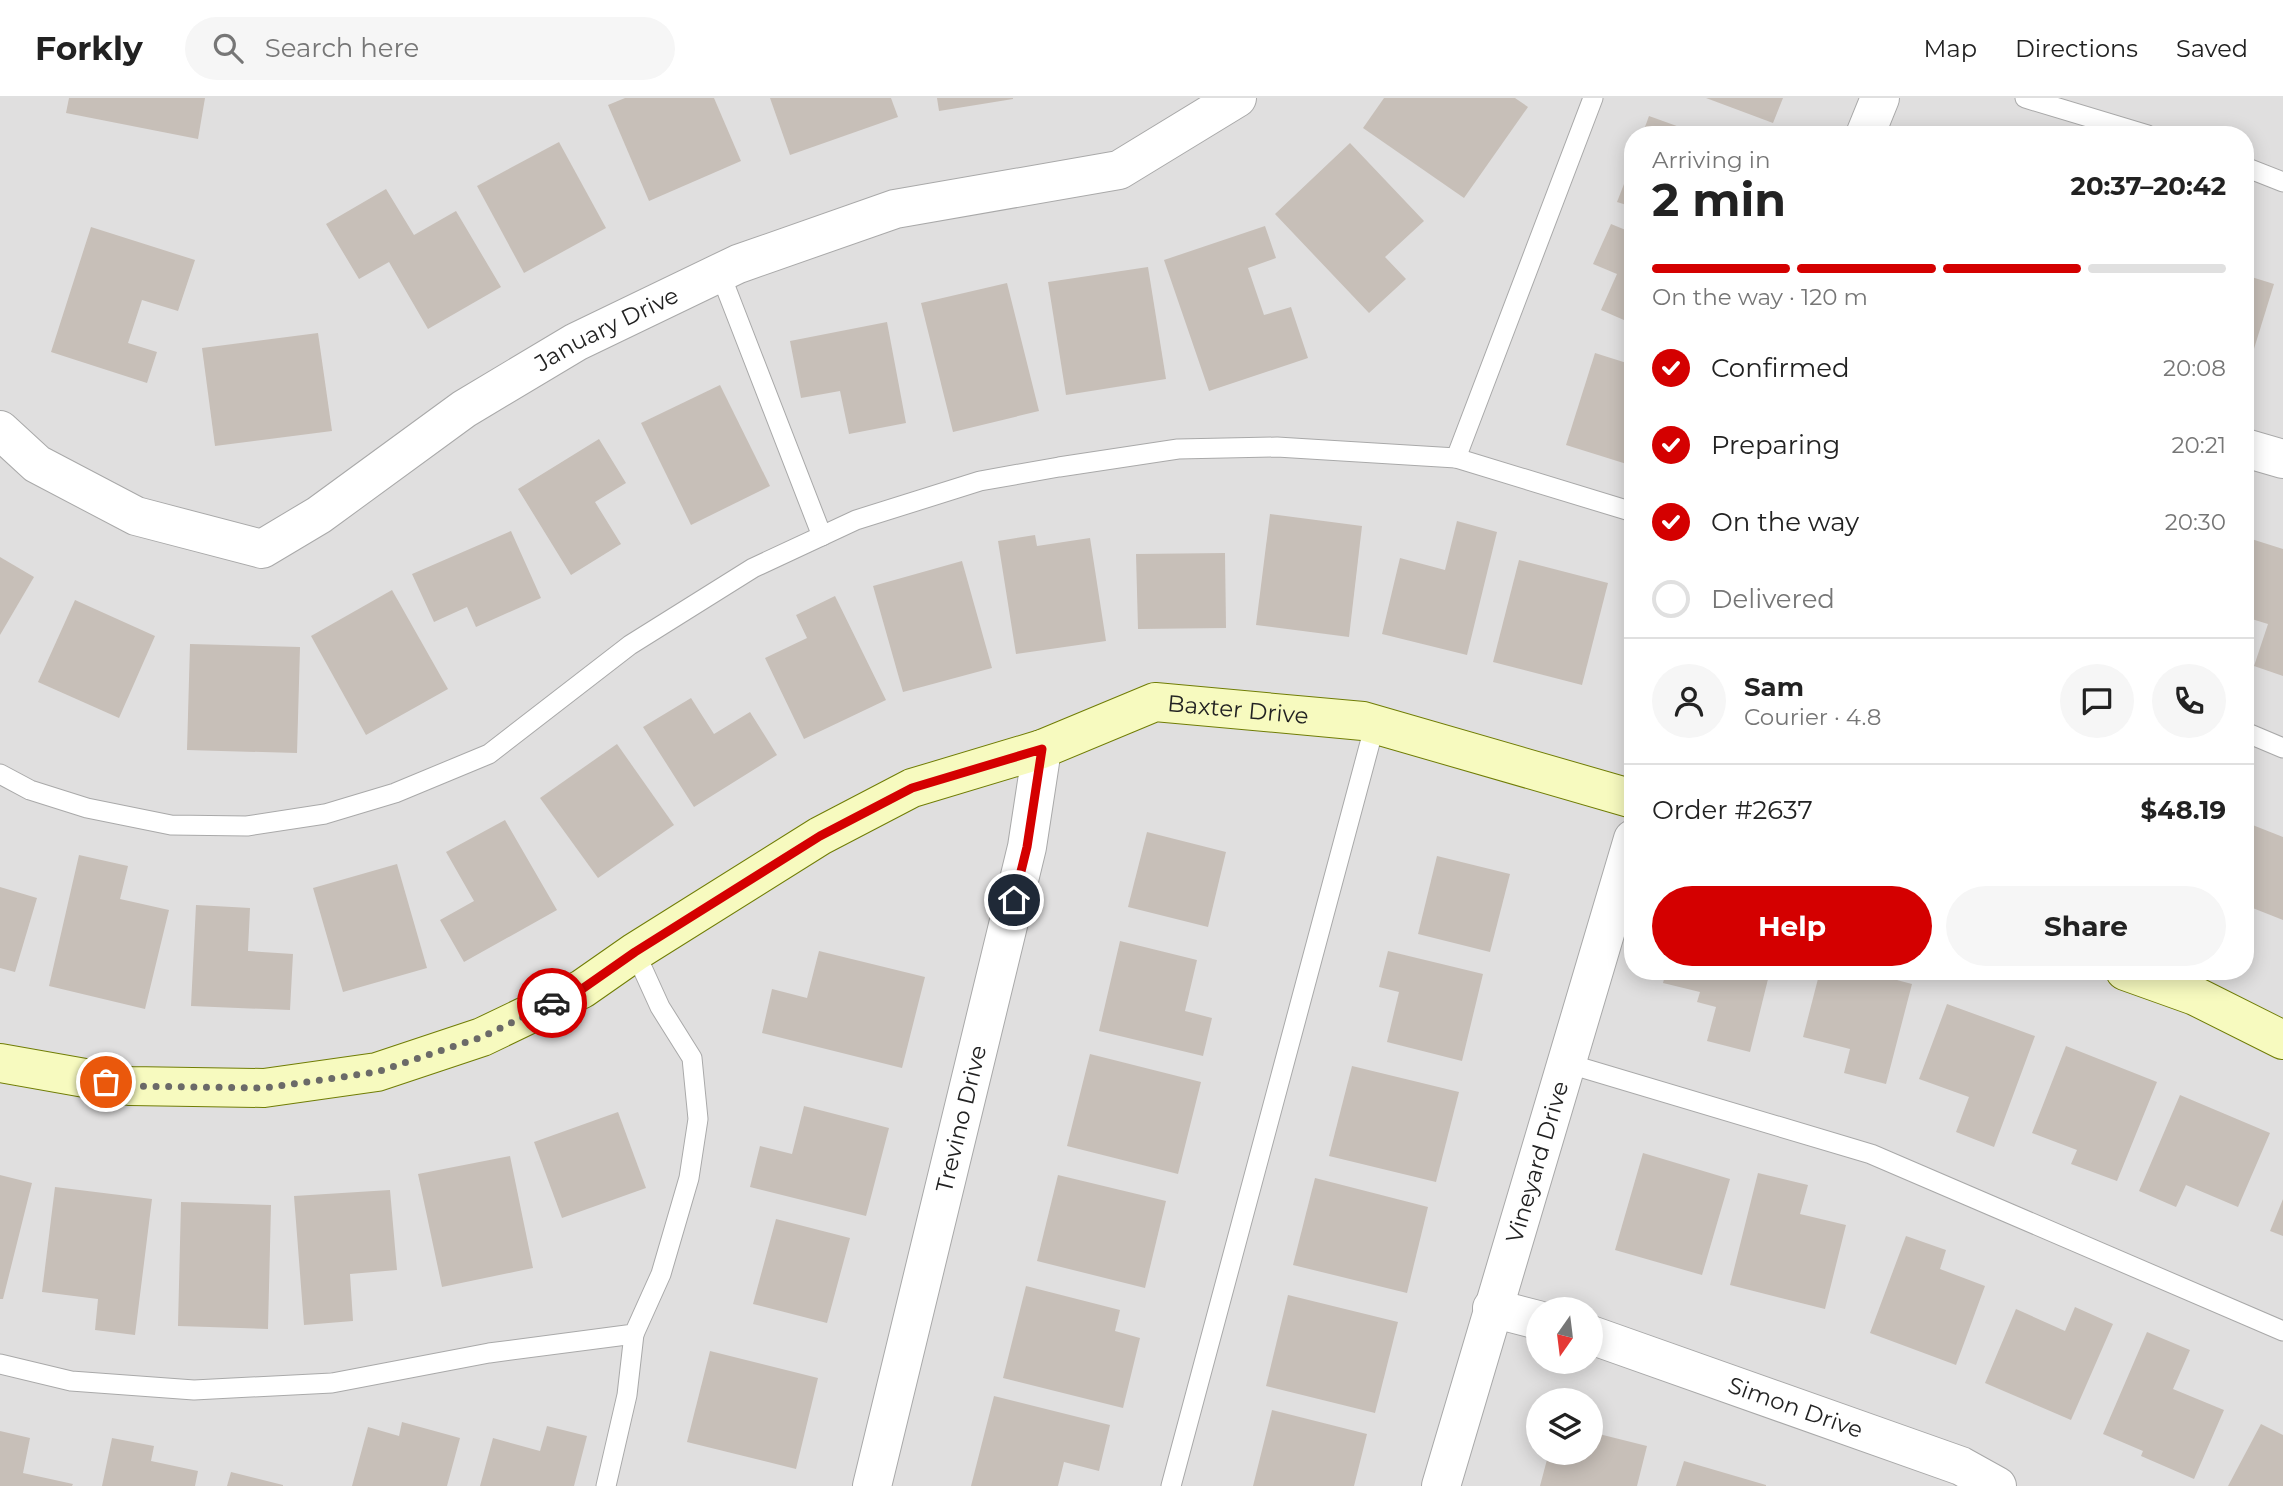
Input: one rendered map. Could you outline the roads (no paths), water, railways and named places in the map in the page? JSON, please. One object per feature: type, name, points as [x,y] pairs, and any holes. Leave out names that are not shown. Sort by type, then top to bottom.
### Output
[{"type":"street","name":"January Drive","points":[[0,430],[37,464],[136,516],[262,549],[319,515],[464,409],[576,342],[738,264],[895,209],[1119,170],[1237,98]]},
{"type":"street","points":[[1869,126],[1880,98]]},
{"type":"street","points":[[2254,451],[2283,459]]},
{"type":"street","name":"Baxter Drive","points":[[0,1063],[52,1074],[143,1086],[264,1088],[377,1072],[482,1037],[582,989],[635,952],[820,836],[912,788],[1042,749],[1155,702],[1363,721],[1624,796]]},
{"type":"street","name":"Trevino Drive","points":[[872,1486],[1027,847],[1042,749]]},
{"type":"street","name":"Vineyard Drive","points":[[1441,1486],[1624,869]]},
{"type":"street","points":[[2150,980],[2195,996],[2283,1040]]},
{"type":"street","points":[[1492,1308],[1526,1317]]},
{"type":"street","name":"Simon Drive","points":[[1603,1339],[1961,1466],[1997,1486]]},
{"type":"lane","points":[[1456,458],[1593,98]]},
{"type":"lane","points":[[2025,98],[2118,126]]},
{"type":"lane","points":[[2254,171],[2283,182]]},
{"type":"lane","points":[[720,273],[822,536]]},
{"type":"lane","points":[[0,774],[30,790],[87,808],[171,825],[247,825],[325,814],[395,793],[489,754],[630,645],[753,568],[856,520],[980,481],[1059,467],[1178,449],[1276,447],[1456,458],[1624,509]]},
{"type":"lane","points":[[1171,1486],[1376,724]]},
{"type":"lane","points":[[2254,736],[2283,748]]},
{"type":"lane","points":[[606,1486],[627,1395],[634,1334],[661,1274],[689,1178],[698,1119],[692,1058],[660,1007],[635,952]]},
{"type":"lane","points":[[1566,1063],[1871,1154],[2283,1331]]},
{"type":"lane","points":[[0,1364],[71,1381],[194,1390],[332,1383],[489,1353],[634,1334]]}]
